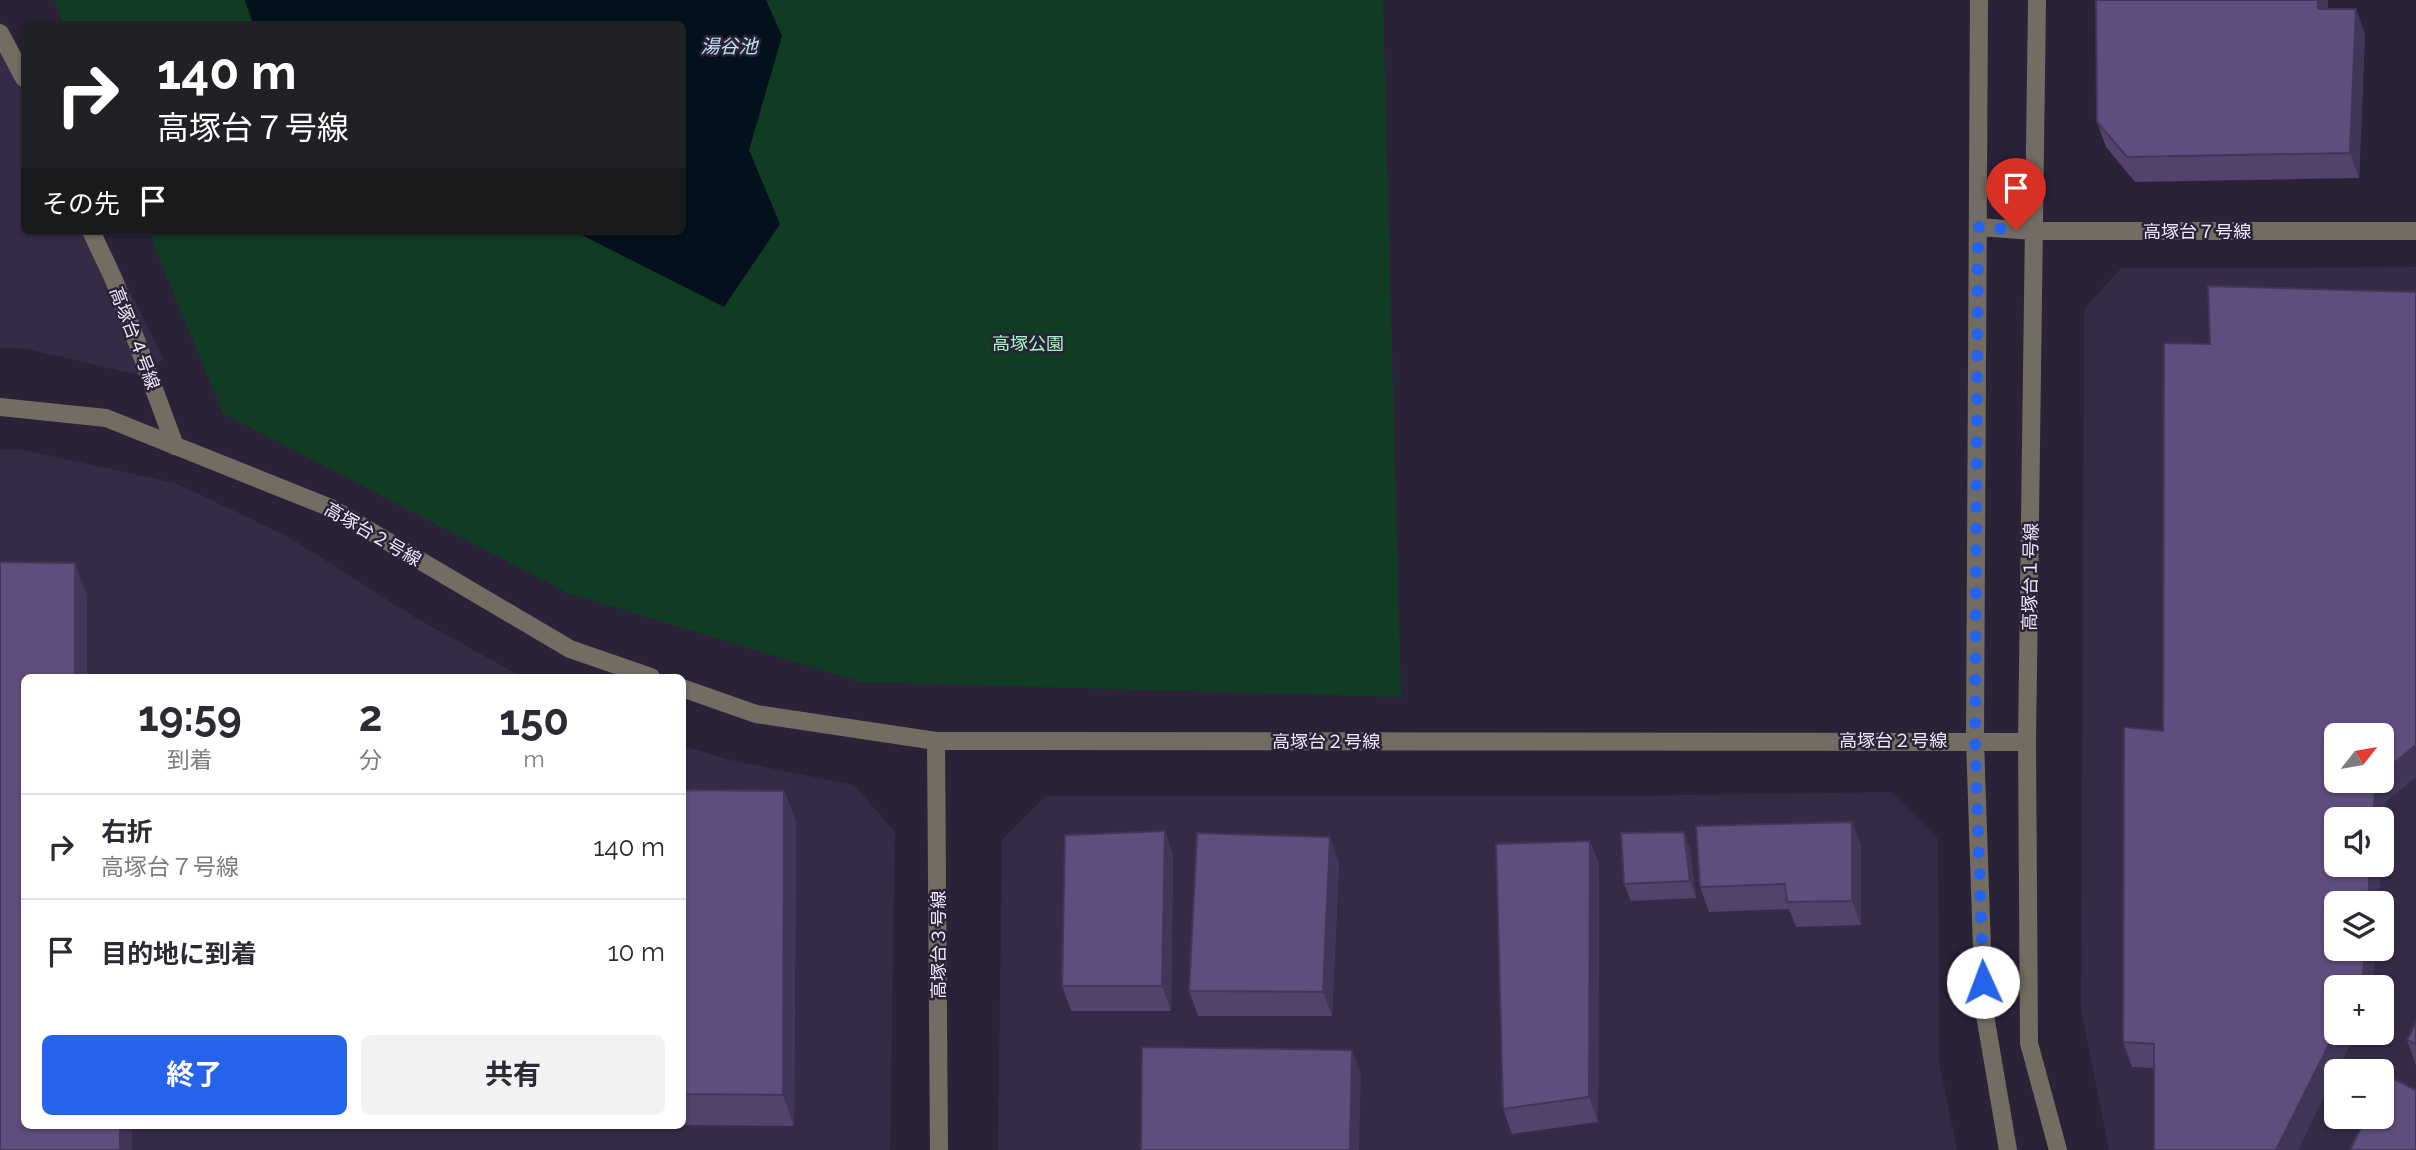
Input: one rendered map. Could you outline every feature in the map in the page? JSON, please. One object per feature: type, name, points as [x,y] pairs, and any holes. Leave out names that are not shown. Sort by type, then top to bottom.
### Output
[{"type":"street","points":[[1979,0],[1975,740],[1984,1009],[2008,1150]]},
{"type":"street","name":"高塚台１号線","points":[[2037,0],[2027,741],[2029,1043],[2058,1150]]},
{"type":"street","points":[[0,33],[21,72]]},
{"type":"street","name":"高塚台７号線","points":[[1978,227],[2035,231],[2416,231]]},
{"type":"street","name":"高塚台４号線","points":[[93,235],[114,281],[175,446]]},
{"type":"street","name":"高塚台２号線","points":[[0,407],[106,418],[331,508],[570,649],[642,674]]},
{"type":"street","name":"高塚台２号線","points":[[686,689],[756,713],[936,741],[2027,741]]},
{"type":"street","name":"高塚台３号線","points":[[936,741],[939,1150]]},
{"type":"shaded area","points":[[0,23],[21,67],[21,235],[103,235],[163,359],[148,377],[27,349],[0,348]]},
{"type":"shaded area","points":[[2416,267],[2416,1150],[2109,1150],[2081,1010],[2084,309],[2121,268]]},
{"type":"shaded area","points":[[0,450],[23,450],[175,483],[287,536],[416,618],[517,674],[21,674],[21,1129],[686,1129],[686,747],[730,760],[854,785],[895,832],[890,1150],[0,1150]]},
{"type":"shaded area","points":[[1891,792],[1938,839],[1939,1061],[1957,1150],[998,1150],[1002,840],[1046,796],[1617,796]]},
{"type":"green space","name":"高塚公園","points":[[54,0],[1383,0],[1401,697],[861,682],[568,593],[223,413],[150,235],[686,235],[686,21],[63,21]]},
{"type":"water","name":"湯谷池","points":[[245,0],[766,0],[782,36],[749,150],[780,224],[724,307],[582,235],[686,235],[686,21],[252,21]]},
{"type":"building","points":[[2096,0],[2318,0],[2318,9],[2356,9],[2350,153],[2127,157],[2097,122]]},
{"type":"building","points":[[2208,286],[2416,292],[2416,745],[2394,763],[2394,723],[2324,723],[2324,793],[2375,793],[2374,807],[2324,807],[2324,877],[2369,877],[2369,891],[2324,891],[2324,961],[2364,961],[2363,975],[2324,975],[2324,1045],[2328,1045],[2276,1150],[2154,1150],[2154,1044],[2123,1042],[2124,727],[2163,731],[2164,343],[2210,344]]},
{"type":"building","points":[[0,562],[75,563],[75,674],[21,674],[21,1129],[120,1129],[120,1150],[0,1150]]},
{"type":"building","points":[[686,790],[784,791],[783,1095],[686,1094]]},
{"type":"building","points":[[1852,822],[1852,901],[1787,902],[1785,884],[1700,887],[1696,826]]},
{"type":"building","points":[[1165,831],[1162,986],[1062,986],[1065,835]]},
{"type":"building","points":[[1684,832],[1690,881],[1624,884],[1621,833]]},
{"type":"building","points":[[1197,833],[1330,837],[1323,992],[1189,991]]},
{"type":"building","points":[[1590,841],[1589,1097],[1503,1109],[1496,844]]},
{"type":"building","points":[[2416,1022],[2416,1044],[2407,1040]]},
{"type":"building","points":[[1142,1047],[1352,1050],[1350,1150],[1141,1150]]},
{"type":"building","points":[[2394,1079],[2416,1090],[2416,1150],[2350,1150],[2360,1129],[2394,1129]]},
{"type":"route","points":[[1983,982],[1975,740],[1978,227],[2016,230]]}]
